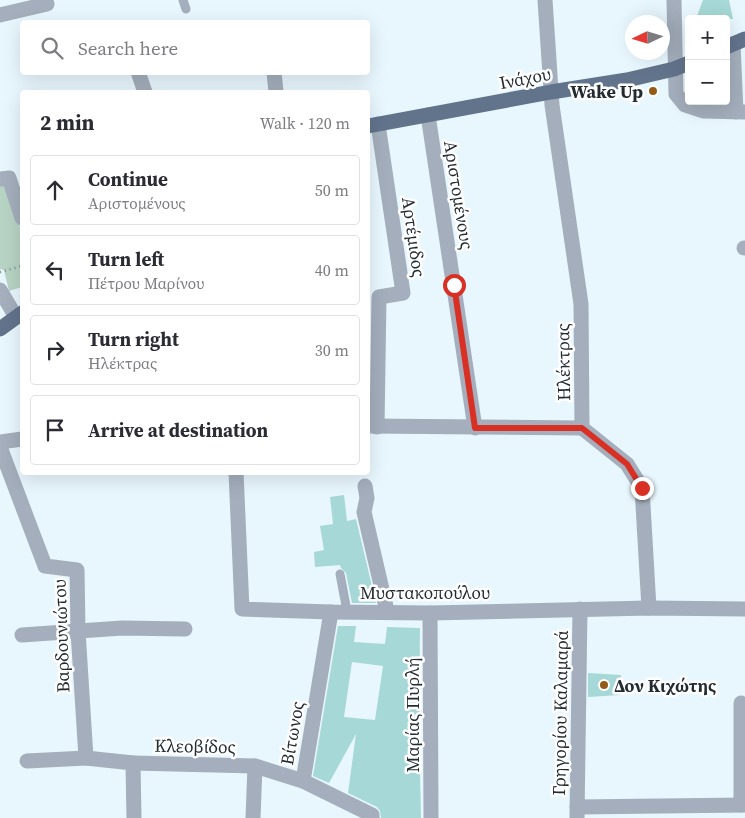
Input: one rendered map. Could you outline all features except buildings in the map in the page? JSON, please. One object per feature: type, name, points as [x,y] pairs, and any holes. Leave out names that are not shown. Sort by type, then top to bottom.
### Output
[{"type":"main road","name":"Ινάχου","points":[[373,125],[550,92],[628,80],[685,65]]},
{"type":"main road","points":[[0,328],[20,315]]},
{"type":"street","name":"Ηλέκτρας","points":[[545,0],[550,92],[581,304],[582,428]]},
{"type":"street","points":[[674,0],[676,94],[685,105],[703,111],[741,112],[735,43]]},
{"type":"street","points":[[0,15],[47,4]]},
{"type":"street","points":[[139,75],[144,90]]},
{"type":"street","points":[[274,75],[276,90]]},
{"type":"street","name":"Αριστομένους","points":[[428,115],[475,428]]},
{"type":"street","name":"Αρτέμιδος","points":[[372,426],[379,297],[403,293],[373,125]]},
{"type":"street","points":[[0,179],[10,178],[20,211]]},
{"type":"street","points":[[0,290],[20,315]]},
{"type":"street","points":[[372,426],[582,428],[627,464],[642,488],[649,608]]},
{"type":"street","points":[[0,442],[20,439]]},
{"type":"street","name":"Βαρδουνιώτου","points":[[0,447],[45,566],[77,570],[78,631],[86,758]]},
{"type":"street","name":"Μυστακοπούλου","points":[[236,475],[242,608],[331,612],[430,613],[649,608],[745,609]]},
{"type":"street","points":[[365,486],[367,498],[364,512],[387,612]]},
{"type":"street","name":"Γρηγορίου Καλαμαρά","points":[[577,813],[580,609]]},
{"type":"street","name":"Βίτωνος","points":[[331,612],[303,781],[372,815],[372,818]]},
{"type":"street","name":"Μαρίας Πυρλή","points":[[430,613],[431,818]]},
{"type":"street","points":[[22,635],[122,628],[185,629]]},
{"type":"street","points":[[577,813],[657,812],[743,805],[741,703]]},
{"type":"street","points":[[27,761],[86,758],[133,763],[134,818]]},
{"type":"street","name":"Κλεοβίδος","points":[[133,763],[255,766],[303,781]]},
{"type":"street","name":"Κλεοβίδος","points":[[253,818],[255,766]]},
{"type":"lane","points":[[340,574],[347,611]]},
{"type":"path","points":[[0,272],[20,267]]},
{"type":"green space","points":[[9,182],[20,229],[20,288],[9,291],[4,270],[0,269],[0,184]]},
{"type":"place","name":"Wake Up","points":[[653,91]]},
{"type":"place","name":"Δον Κιχώτης","points":[[604,685]]},
{"type":"route","points":[[454,285],[475,428],[582,428],[627,464],[642,488]]}]
